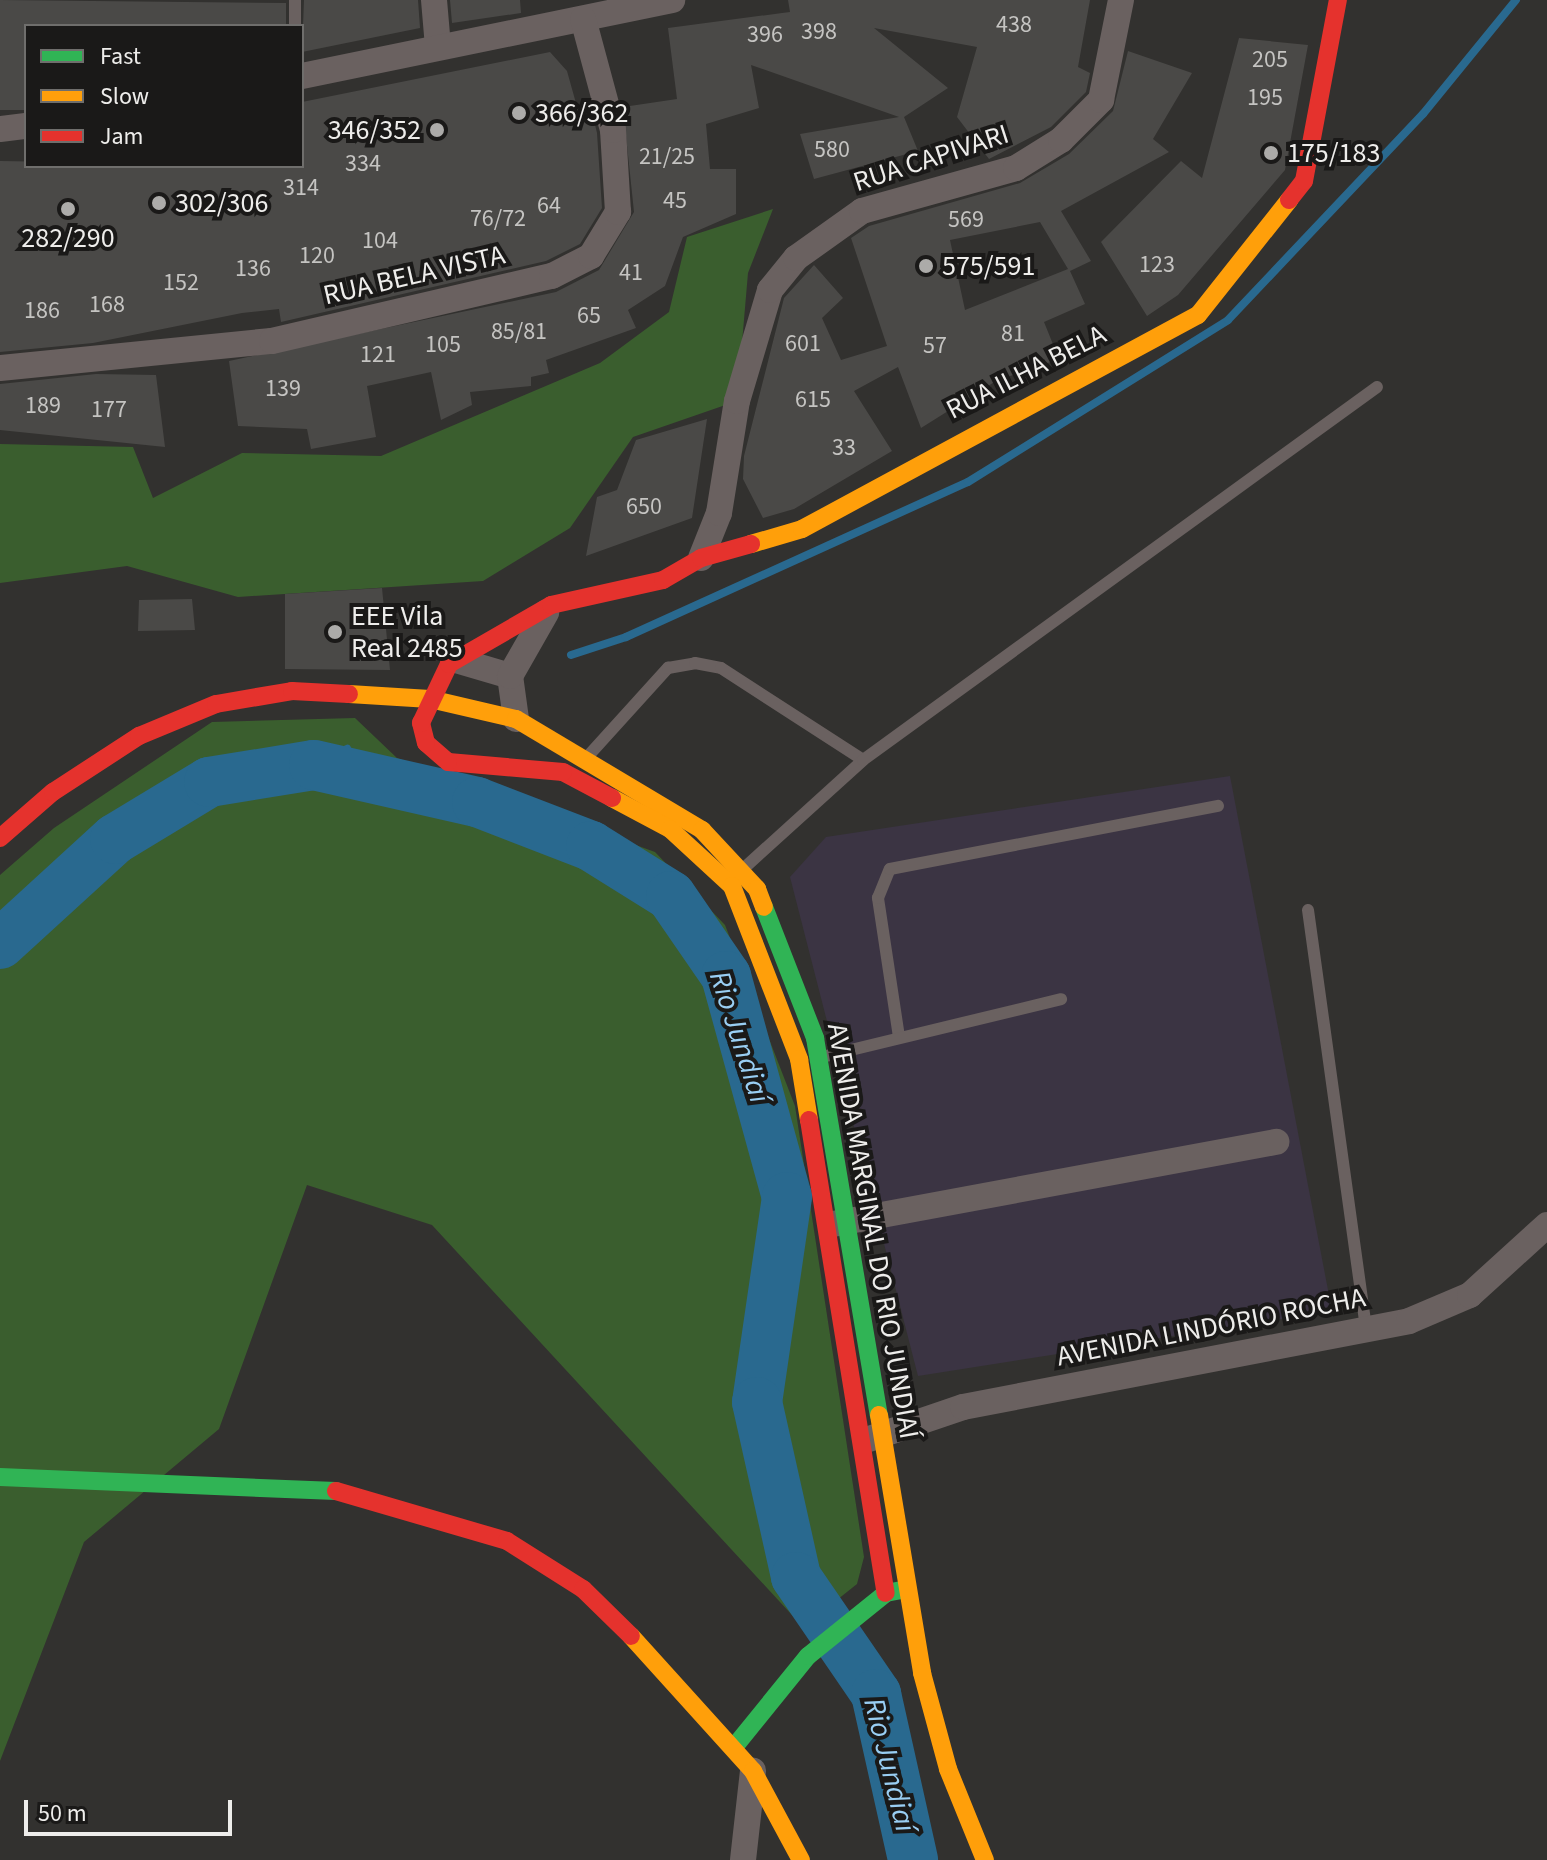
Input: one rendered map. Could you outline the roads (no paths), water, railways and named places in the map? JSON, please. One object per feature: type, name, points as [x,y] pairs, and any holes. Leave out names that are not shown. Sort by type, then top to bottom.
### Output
[{"type":"main road","name":"RUA ILHA BELA","points":[[430,699],[456,660],[551,605],[663,580],[701,558],[802,529],[1198,315],[1304,181],[1338,0]]},
{"type":"main road","name":"AVENIDA MARGINAL DO RIO JUNDIAÍ","points":[[0,838],[53,792],[139,736],[216,704],[292,691],[430,699],[516,719],[587,757],[702,830],[757,889],[819,1058],[836,1223],[871,1438],[948,1769],[985,1860]]},
{"type":"main road","points":[[430,699],[421,723],[426,743],[448,762],[563,772],[670,829],[732,886],[799,1059],[836,1223]]},
{"type":"main road","points":[[871,1438],[886,1593]]},
{"type":"main road","points":[[0,1477],[347,1491],[507,1541],[583,1589],[735,1746],[753,1771],[801,1860]]},
{"type":"main road","points":[[735,1746],[783,1684],[866,1607],[886,1593],[907,1589]]},
{"type":"street","points":[[434,0],[438,47]]},
{"type":"street","points":[[304,76],[672,0]]},
{"type":"street","name":"RUA CAPIVARI","points":[[701,558],[719,513],[737,401],[770,290],[796,258],[862,211],[1016,168],[1061,140],[1101,100],[1121,0]]},
{"type":"street","name":"RUA BELA VISTA","points":[[0,368],[272,341],[552,276],[591,256],[618,212],[613,130],[583,19]]},
{"type":"street","points":[[0,129],[24,126]]},
{"type":"street","points":[[516,719],[510,676],[551,605]]},
{"type":"street","points":[[456,660],[510,676]]},
{"type":"street","points":[[836,1223],[1276,1142]]},
{"type":"street","name":"AVENIDA LINDÓRIO ROCHA","points":[[871,1438],[963,1407],[1409,1321],[1470,1295],[1547,1225]]},
{"type":"street","points":[[743,1860],[753,1771]]},
{"type":"lane","points":[[295,0],[295,24]]},
{"type":"lane","points":[[721,875],[740,871],[863,760],[1377,387]]},
{"type":"lane","points":[[563,772],[587,757],[668,668],[695,663],[721,668],[863,760]]},
{"type":"lane","points":[[899,1037],[878,898],[890,869],[1218,806]]},
{"type":"lane","points":[[1308,910],[1366,1329]]},
{"type":"lane","points":[[799,1059],[819,1058],[1061,999]]},
{"type":"waterway","points":[[571,655],[626,637],[968,482],[1228,320],[1423,114],[1516,0]]},
{"type":"waterway","points":[[314,765],[347,749]]},
{"type":"waterway","name":"Rio Jundiaí","points":[[0,944],[115,839],[209,782],[314,765],[477,802],[591,846],[671,896],[726,976],[787,1197],[757,1402],[796,1577],[876,1694],[913,1860]]},
{"type":"place","name":"366/362","points":[[519,113]]},
{"type":"place","name":"346/352","points":[[437,130]]},
{"type":"place","name":"175/183","points":[[1271,153]]},
{"type":"place","name":"302/306","points":[[159,203]]},
{"type":"place","name":"282/290","points":[[68,209]]},
{"type":"place","name":"575/591","points":[[926,266]]},
{"type":"place","name":"EEE Vila Real 2485","points":[[335,632]]}]
